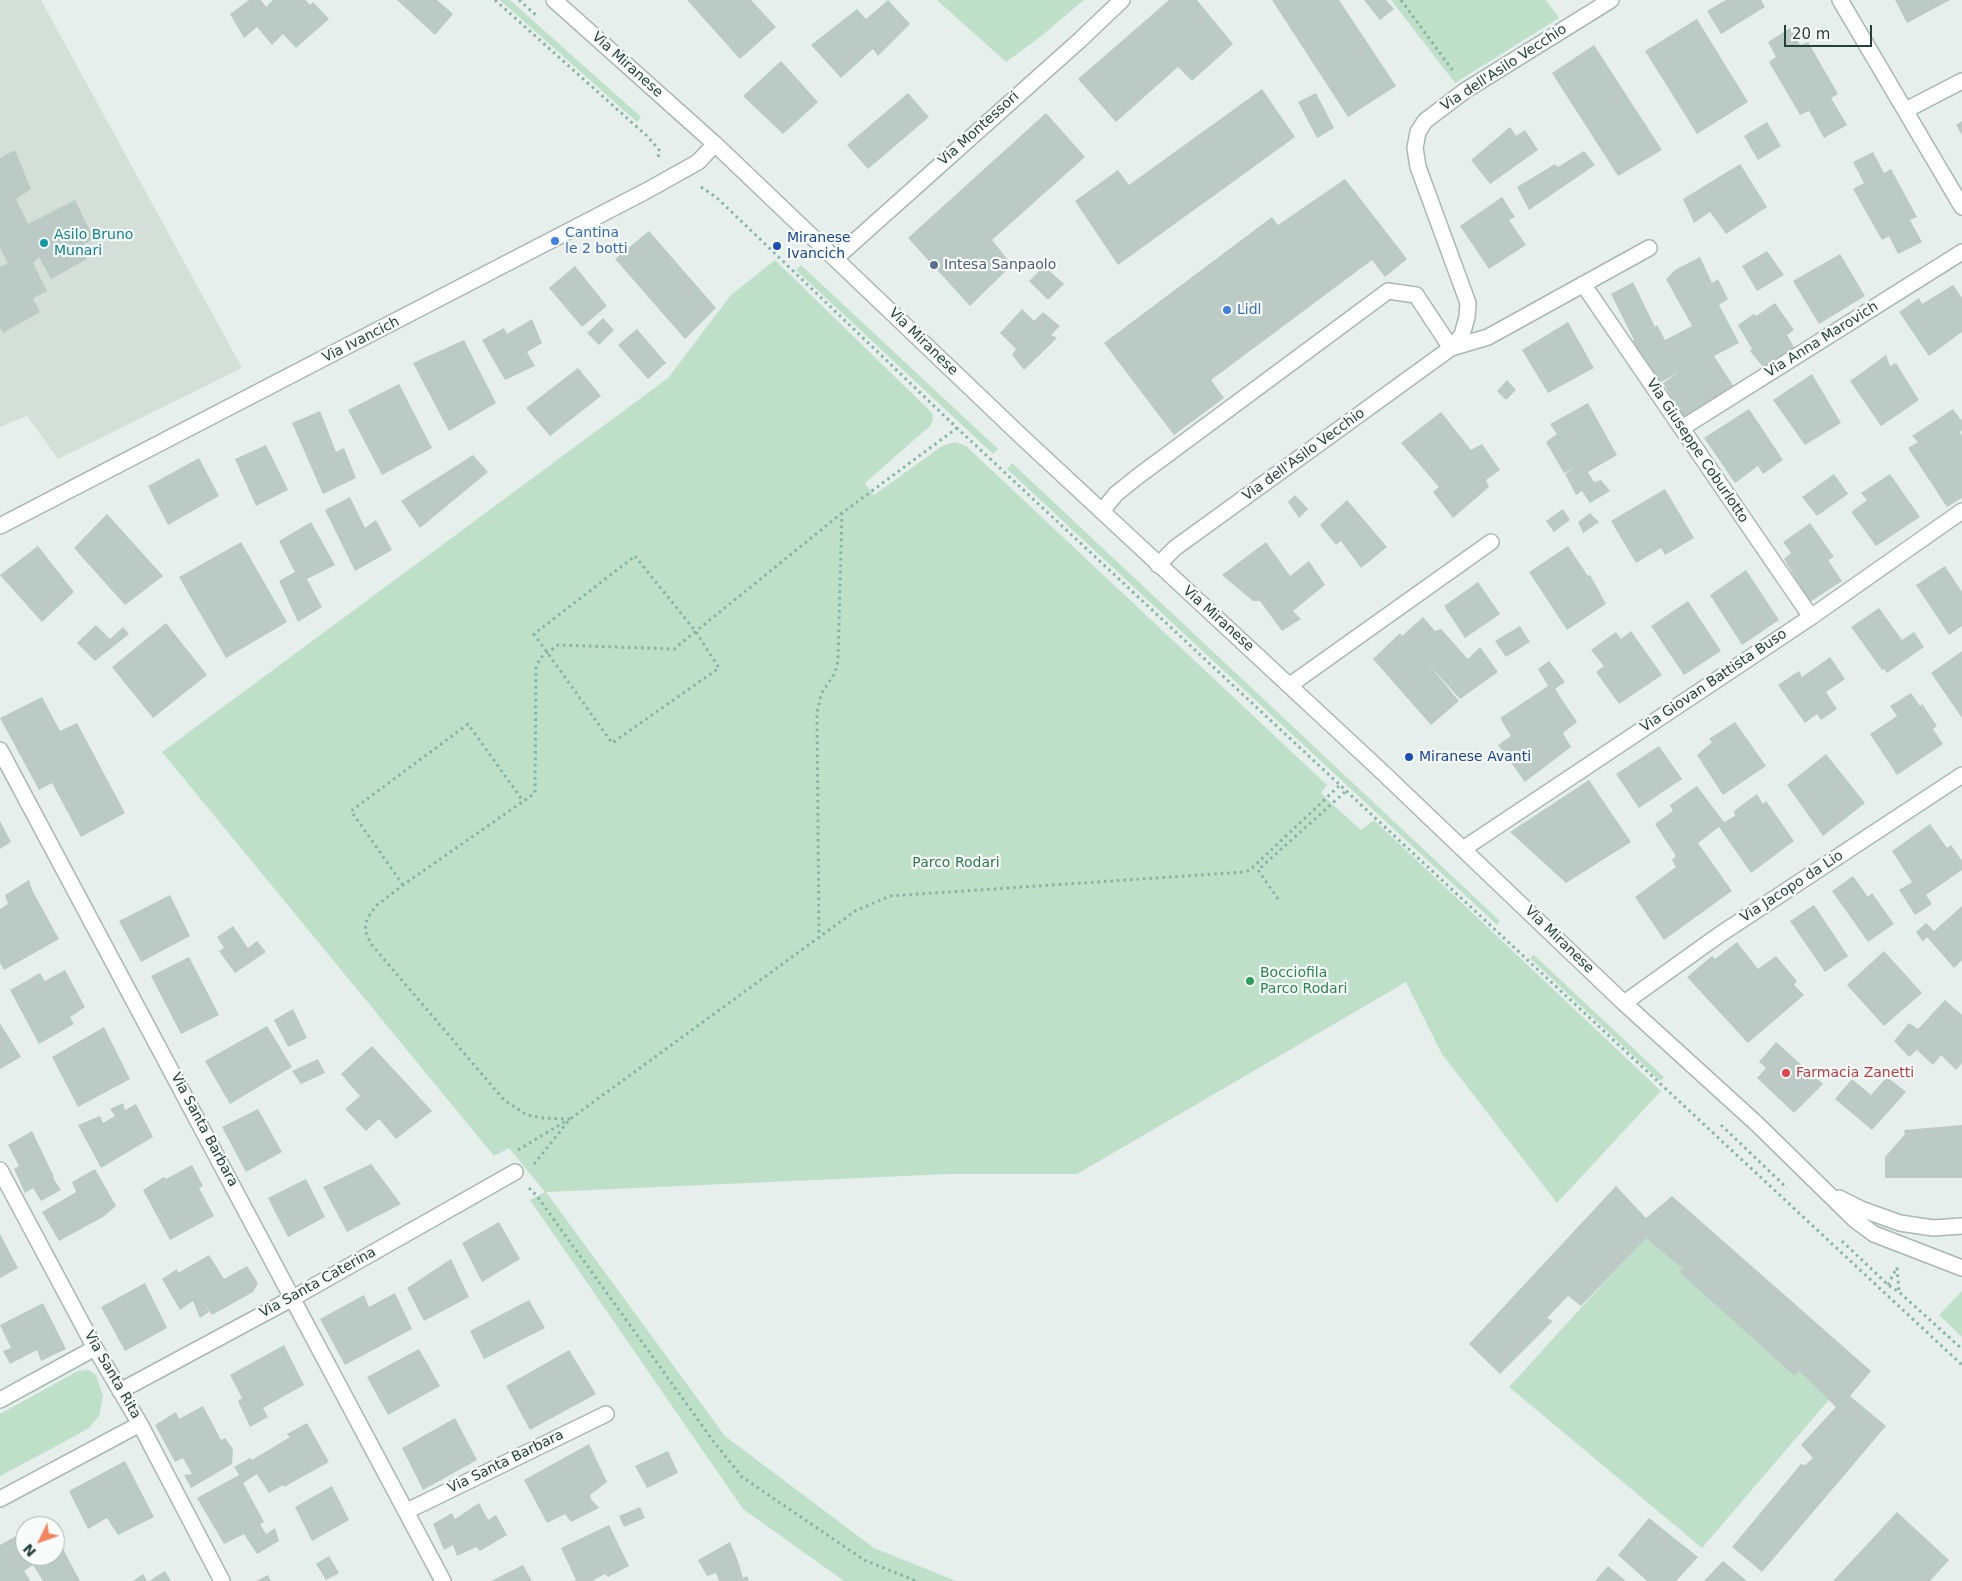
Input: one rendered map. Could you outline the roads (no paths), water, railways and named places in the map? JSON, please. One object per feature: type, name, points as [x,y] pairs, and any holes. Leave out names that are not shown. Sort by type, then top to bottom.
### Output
[{"type":"street","name":"Via Miranese","points":[[554,0],[715,144],[1022,437],[1158,565],[1290,685],[1624,1003],[1758,1124],[1830,1193],[1855,1220],[1874,1234],[1962,1268]]},
{"type":"street","name":"Via Montessori","points":[[836,258],[1080,40],[1122,0]]},
{"type":"street","name":"Via dell'Asilo Vecchio","points":[[1158,565],[1175,548],[1452,348],[1462,335],[1468,303],[1418,167],[1415,148],[1417,136],[1425,121],[1466,90],[1611,0]]},
{"type":"street","points":[[1840,0],[1962,206]]},
{"type":"street","points":[[1906,110],[1962,81]]},
{"type":"street","name":"Via Ivancich","points":[[0,526],[648,190],[689,168],[715,144]]},
{"type":"street","name":"Via dell'Asilo Vecchio","points":[[1452,348],[1488,337],[1649,248]]},
{"type":"street","name":"Via Anna Marovich","points":[[1682,428],[1962,252]]},
{"type":"street","name":"Via Giuseppe Coburlotto","points":[[1583,284],[1811,617]]},
{"type":"street","points":[[1102,511],[1116,494],[1137,477],[1388,290],[1416,295],[1452,348]]},
{"type":"street","name":"Via Giovan Battista Buso","points":[[1463,849],[1811,617],[1962,511]]},
{"type":"street","points":[[1290,685],[1491,542]]},
{"type":"street","name":"Via Santa Barbara","points":[[0,750],[443,1581]]},
{"type":"street","name":"Via Jacopo da Lio","points":[[1624,1003],[1719,935],[1962,775]]},
{"type":"street","name":"Via Santa Rita","points":[[0,1170],[95,1348],[140,1424],[222,1581]]},
{"type":"street","name":"Via Santa Caterina","points":[[120,1391],[522,1172]]},
{"type":"street","name":"Via Miranese","points":[[1830,1193],[1861,1209],[1900,1223],[1933,1228],[1962,1226]]},
{"type":"street","points":[[0,1400],[95,1348]]},
{"type":"street","name":"Via Santa Barbara","points":[[407,1511],[606,1414]]},
{"type":"street","points":[[0,1499],[140,1424]]},
{"type":"place","name":"Cantina le 2 botti","points":[[555,241]]},
{"type":"place","name":"Asilo Bruno Munari","points":[[44,243]]},
{"type":"place","name":"Miranese Ivancich","points":[[777,246]]},
{"type":"place","name":"Intesa Sanpaolo","points":[[934,265]]},
{"type":"place","name":"Lidl","points":[[1227,310]]},
{"type":"place","name":"Miranese Avanti","points":[[1409,757]]},
{"type":"place","name":"Bocciofila Parco Rodari","points":[[1250,981]]},
{"type":"place","name":"Farmacia Zanetti","points":[[1786,1073]]},
{"type":"park label","name":"Parco Rodari","points":[[956,863]]}]
